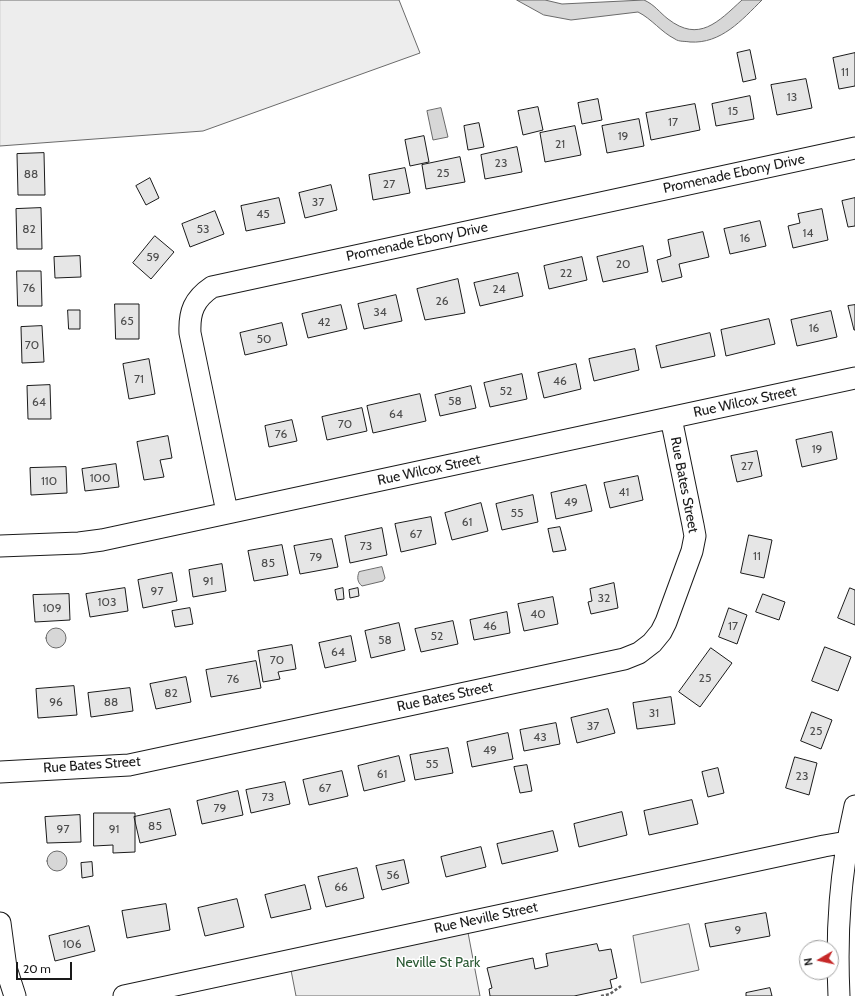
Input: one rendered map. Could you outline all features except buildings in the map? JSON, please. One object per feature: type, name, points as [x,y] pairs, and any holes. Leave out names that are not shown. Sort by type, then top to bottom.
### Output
[{"type":"street","name":"Promenade Ebony Drive","points":[[227,512],[190,333],[189,320],[192,307],[203,293],[212,287],[855,148]]},
{"type":"street","name":"Rue Wilcox Street","points":[[0,546],[79,543],[102,540],[855,378]]},
{"type":"street","name":"Rue Bates Street","points":[[0,772],[129,765],[624,659],[639,653],[652,643],[666,622],[689,563],[695,536],[671,418]]},
{"type":"street","points":[[839,996],[837,951],[840,886],[851,842],[855,806]]},
{"type":"street","name":"Rue Neville Street","points":[[124,996],[184,990],[851,842]]},
{"type":"street","points":[[0,924],[6,968],[15,996]]},
{"type":"path","points":[[601,996],[610,994],[621,986]]},
{"type":"shaded area","points":[[0,0],[399,0],[420,53],[203,131],[0,146]]},
{"type":"shaded area","points":[[517,0],[545,0],[562,4],[644,0],[679,26],[689,29],[699,29],[708,27],[725,16],[742,0],[762,0],[739,23],[721,35],[701,42],[690,42],[677,40],[665,33],[648,18],[638,12],[571,20],[544,15]]},
{"type":"shaded area","points":[[441,108],[448,137],[433,140],[427,111]]},
{"type":"shaded area","points":[[382,567],[385,578],[383,581],[362,586],[359,583],[359,572]]},
{"type":"shaded area","points":[[56,628],[63,631],[66,638],[63,645],[56,648],[49,645],[46,638],[49,631]]},
{"type":"shaded area","points":[[53,851],[61,851],[67,857],[67,865],[61,871],[53,871],[47,865],[47,857]]},
{"type":"shaded area","name":"Neville St Park","points":[[466,922],[480,996],[296,996],[289,960]]},
{"type":"shaded area","points":[[689,924],[699,970],[641,983],[633,936]]}]
